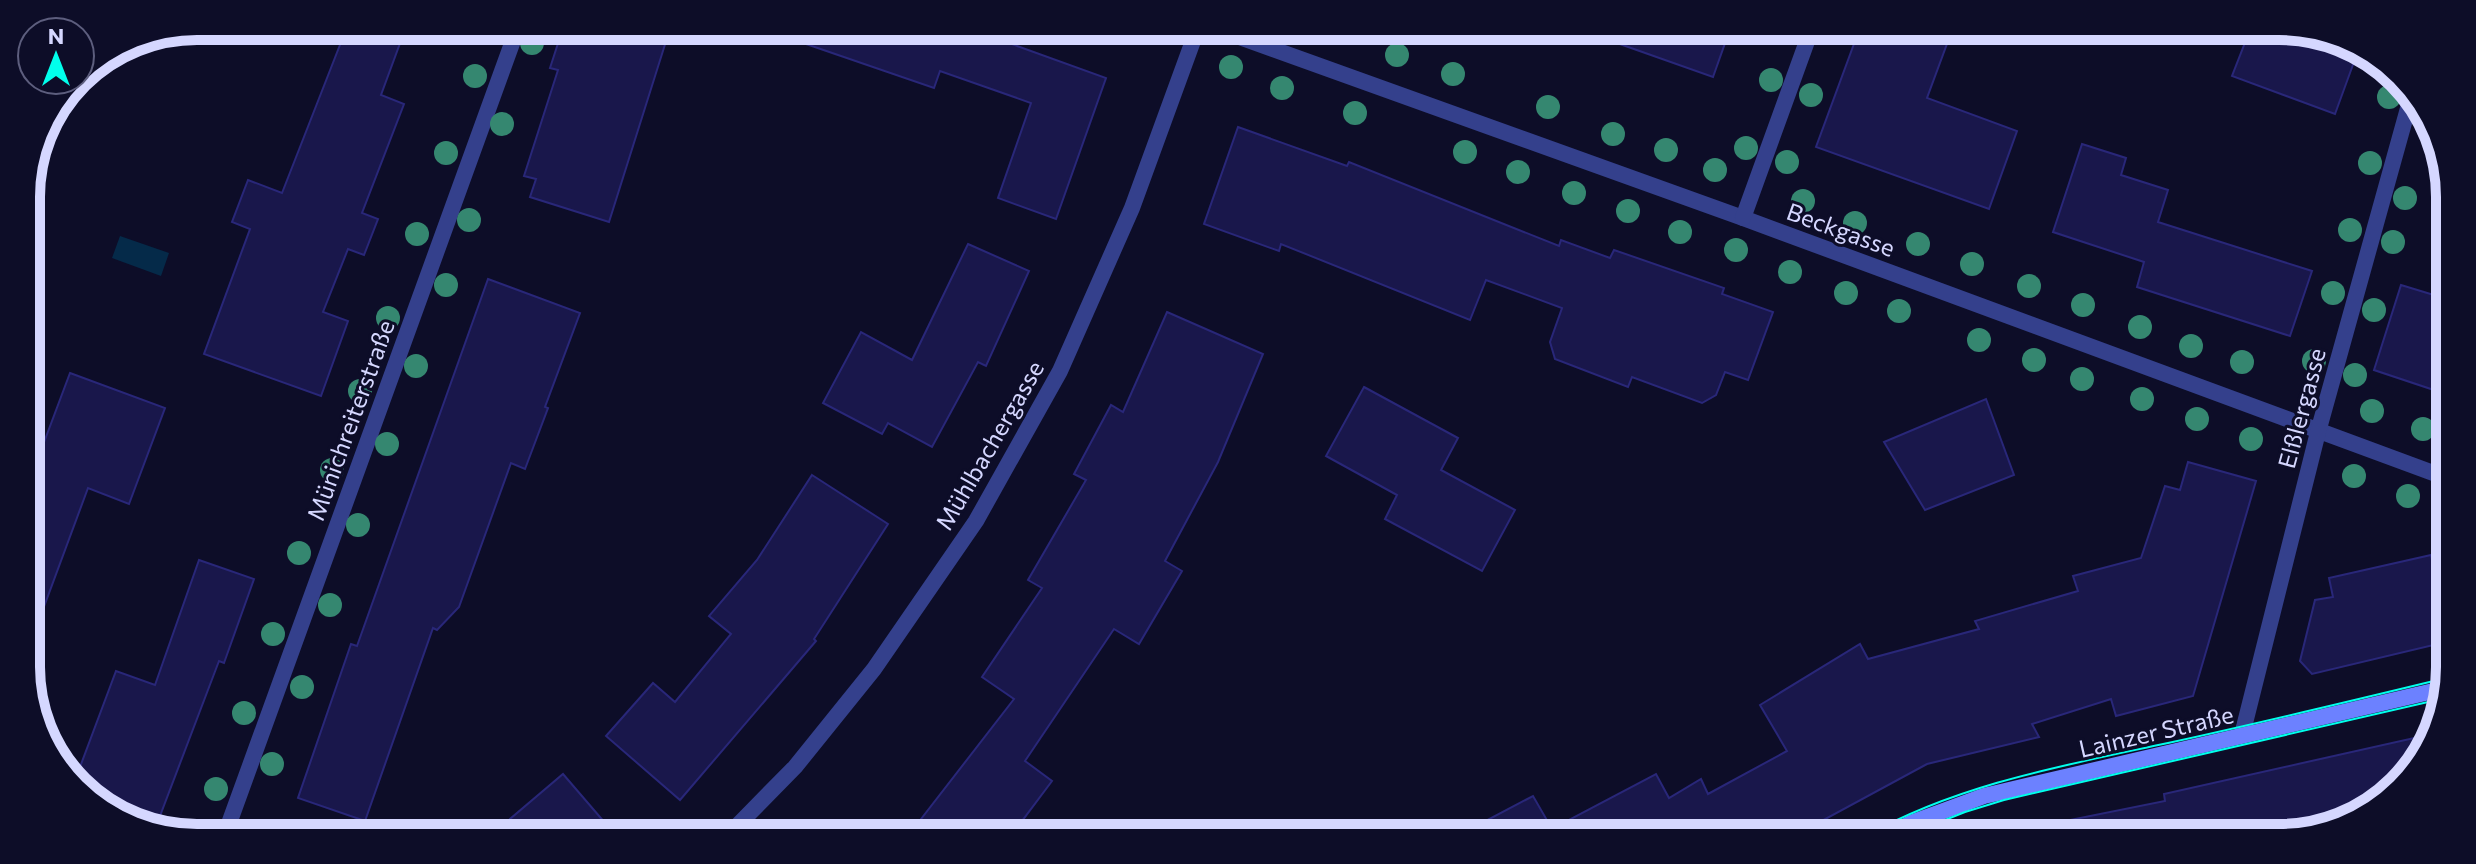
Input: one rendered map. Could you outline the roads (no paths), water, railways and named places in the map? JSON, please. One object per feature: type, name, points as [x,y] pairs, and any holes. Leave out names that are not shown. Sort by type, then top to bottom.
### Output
[{"type":"main road","name":"Lainzer Straße","points":[[1909,824],[1984,796],[2434,691]]},
{"type":"street","name":"Münichreiterstraße","points":[[229,824],[513,40]]},
{"type":"street","name":"Mühlbachergasse","points":[[739,824],[795,767],[874,669],[976,521],[1060,371],[1132,208],[1193,40]]},
{"type":"street","name":"Beckgasse","points":[[1248,40],[1743,218],[2436,474]]},
{"type":"street","points":[[1743,218],[1807,40]]},
{"type":"street","name":"Elßlergasse","points":[[2242,735],[2318,432],[2408,108]]},
{"type":"water","points":[[120,236],[169,253],[161,276],[112,258]]},
{"type":"tram line","points":[[1889,824],[1938,803],[2013,778],[2435,681]]},
{"type":"tram line","points":[[1935,824],[2004,800],[2432,701]]}]
